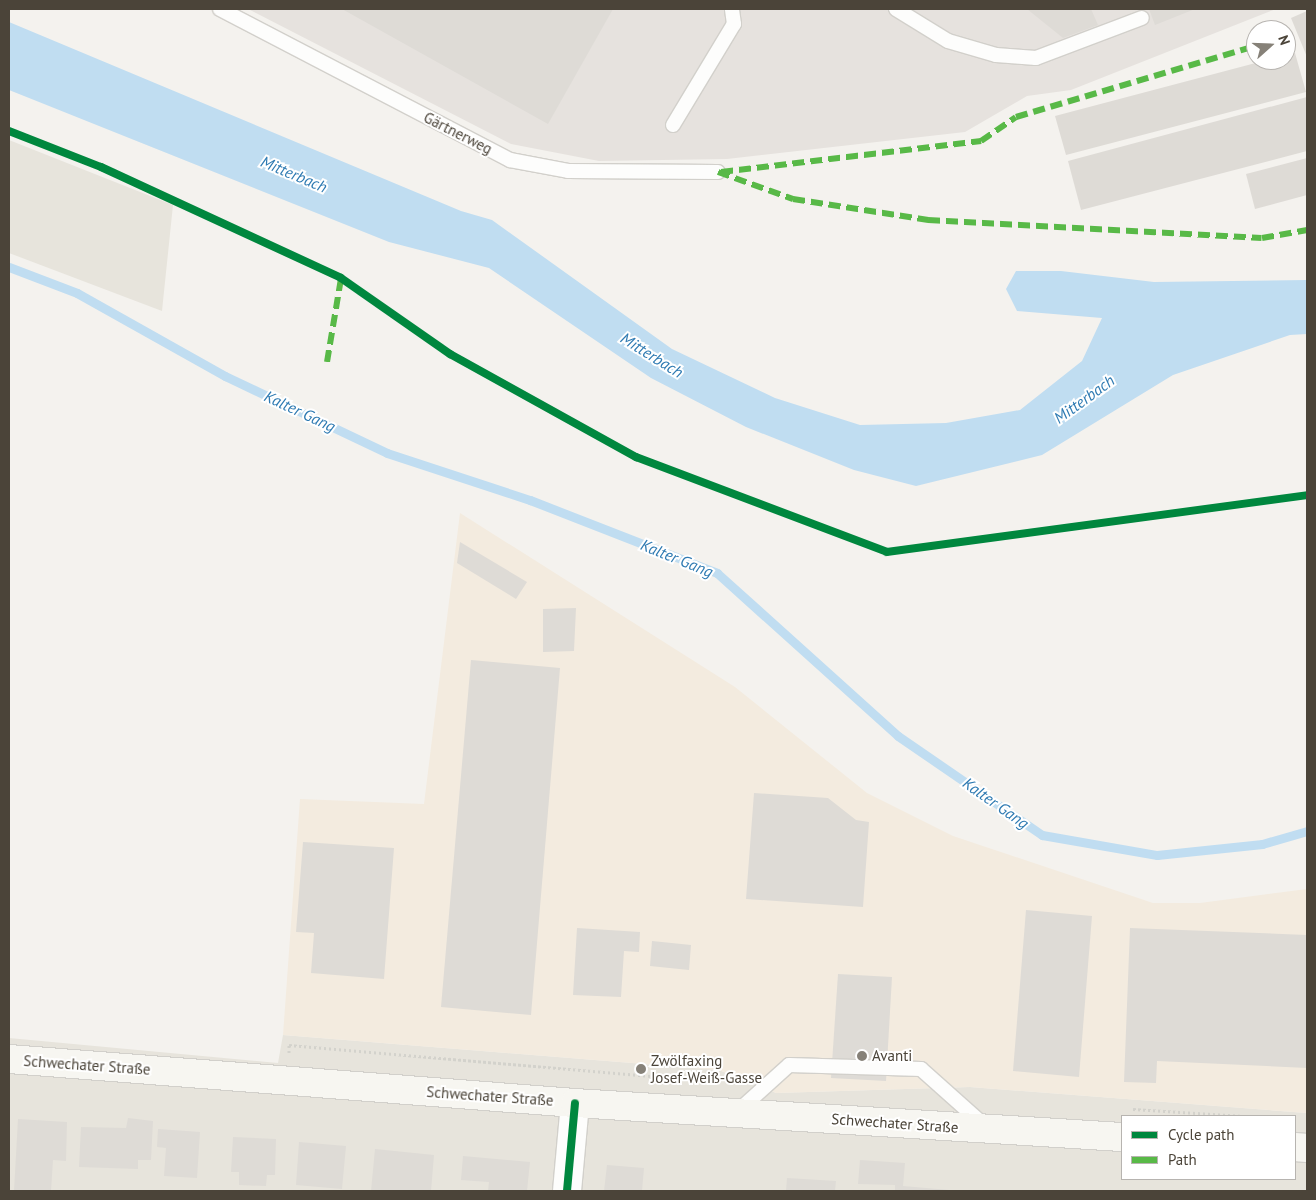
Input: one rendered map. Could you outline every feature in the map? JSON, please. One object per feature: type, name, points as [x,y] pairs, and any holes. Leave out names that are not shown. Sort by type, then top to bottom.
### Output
[{"type":"main road","name":"Schwechater Straße","points":[[9,1059],[575,1103],[1121,1137]]},
{"type":"street","points":[[567,1191],[575,1103]]},
{"type":"lane","name":"Gärtnerweg","points":[[220,9],[510,160],[568,171],[718,172]]},
{"type":"lane","points":[[673,125],[734,24],[732,9]]},
{"type":"lane","points":[[896,9],[948,41],[996,55],[1036,58],[1142,18]]},
{"type":"lane","points":[[736,1113],[789,1064],[921,1068],[988,1128]]},
{"type":"shaded area","points":[[248,9],[1276,9],[1071,90],[1027,96],[965,132],[727,159],[599,161],[511,144]]},
{"type":"shaded area","points":[[9,140],[173,205],[162,311],[9,253]]},
{"type":"shaded area","points":[[460,513],[735,687],[867,793],[953,836],[1153,903],[1200,903],[1307,889],[1307,1113],[970,1087],[776,1093],[719,1070],[283,1035],[300,799],[424,804]]},
{"type":"shaded area","points":[[283,1035],[719,1070],[776,1093],[970,1087],[1307,1113],[1307,1191],[9,1191],[9,1038],[278,1063]]},
{"type":"water","name":"Mitterbach","points":[[9,22],[461,211],[492,220],[672,349],[775,398],[860,425],[946,423],[1020,410],[1082,361],[1102,318],[1017,311],[1006,289],[1016,271],[1061,271],[1154,282],[1307,280],[1307,334],[1290,335],[1173,375],[1042,455],[916,486],[854,470],[746,427],[651,378],[489,268],[389,242],[9,90]]},
{"type":"building","points":[[342,9],[613,9],[548,124]]},
{"type":"building","points":[[1027,9],[1091,9],[1098,25],[1063,38]]},
{"type":"building","points":[[1149,9],[1195,9],[1155,25]]},
{"type":"building","points":[[1307,11],[1307,57],[1296,30],[1296,20],[1292,20],[1291,18]]},
{"type":"building","points":[[1296,57],[1306,92],[1066,155],[1055,116],[1246,66],[1246,70],[1296,70]]},
{"type":"building","points":[[1307,97],[1307,151],[1081,210],[1068,161]]},
{"type":"building","points":[[1307,158],[1307,195],[1255,209],[1246,174]]},
{"type":"building","points":[[460,542],[527,582],[516,599],[457,563]]},
{"type":"building","points":[[576,608],[574,651],[543,652],[543,609]]},
{"type":"building","points":[[471,660],[560,668],[531,1015],[441,1007]]},
{"type":"building","points":[[754,793],[828,798],[856,820],[869,822],[863,907],[746,899]]},
{"type":"building","points":[[303,842],[394,848],[384,979],[311,973],[314,933],[296,932]]},
{"type":"building","points":[[1026,910],[1092,916],[1079,1077],[1013,1071]]},
{"type":"building","points":[[577,928],[640,932],[639,952],[624,951],[621,997],[573,995]]},
{"type":"building","points":[[1130,928],[1307,935],[1307,1068],[1157,1061],[1156,1083],[1124,1082]]},
{"type":"building","points":[[652,941],[691,945],[689,970],[650,966]]},
{"type":"building","points":[[838,974],[892,977],[886,1081],[831,1078]]},
{"type":"building","points":[[128,1118],[153,1121],[151,1160],[138,1160],[138,1169],[79,1167],[81,1127],[126,1128]]},
{"type":"building","points":[[18,1119],[67,1122],[66,1161],[53,1160],[51,1191],[14,1191]]},
{"type":"building","points":[[158,1129],[200,1132],[197,1178],[164,1176],[166,1148],[157,1147]]},
{"type":"building","points":[[233,1137],[276,1139],[275,1175],[267,1175],[266,1186],[239,1185],[239,1172],[231,1172]]},
{"type":"building","points":[[299,1142],[346,1146],[342,1189],[296,1185]]},
{"type":"building","points":[[375,1149],[434,1155],[431,1191],[371,1191]]},
{"type":"building","points":[[463,1156],[530,1162],[527,1191],[488,1191],[489,1182],[461,1180]]},
{"type":"building","points":[[860,1160],[905,1163],[903,1186],[961,1191],[895,1191],[895,1185],[858,1184]]},
{"type":"building","points":[[607,1165],[644,1168],[642,1191],[604,1191]]},
{"type":"building","points":[[787,1178],[836,1181],[835,1191],[786,1191]]},
{"type":"waterway","name":"Kalter Gang","points":[[9,267],[77,293],[225,376],[387,453],[530,500],[717,573],[898,736],[1042,835],[1157,855],[1262,844],[1307,831]]},
{"type":"marked path","points":[[721,172],[981,141],[1016,117],[1246,49]]},
{"type":"marked path","points":[[718,172],[793,199],[928,220],[1262,238],[1307,230]]},
{"type":"marked path","points":[[327,362],[341,278]]},
{"type":"cycle path","points":[[9,131],[101,167],[341,278],[450,354],[636,457],[887,552],[1307,495]]},
{"type":"cycle path","points":[[567,1191],[575,1103]]},
{"type":"place","name":"Avanti","points":[[862,1056]]},
{"type":"place","name":"Zwölfaxing Josef-Weiß-Gasse","points":[[641,1069]]}]
